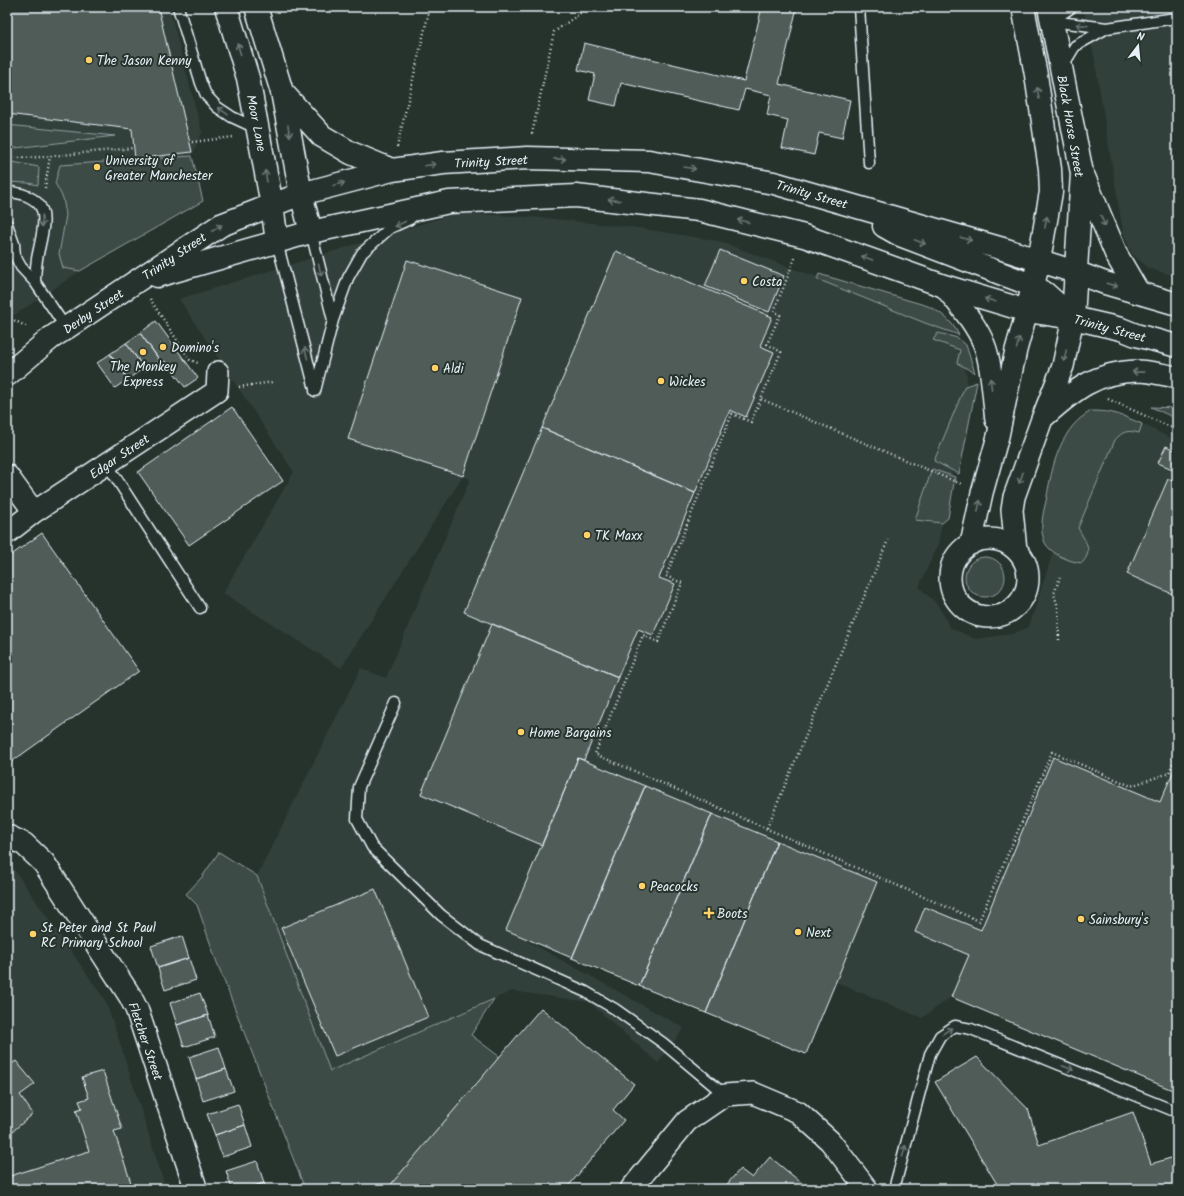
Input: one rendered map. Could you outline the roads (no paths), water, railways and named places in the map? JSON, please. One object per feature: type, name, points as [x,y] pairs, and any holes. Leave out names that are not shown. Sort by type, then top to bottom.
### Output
[{"type":"main road","name":"Moor Lane","points":[[226,7],[248,78],[272,205],[277,242]]},
{"type":"main road","points":[[256,7],[282,92],[301,194],[311,232]]},
{"type":"main road","points":[[1025,15],[1050,14]]},
{"type":"main road","name":"Black Horse Street","points":[[1050,14],[1082,172],[1081,210],[1075,272],[1073,318]]},
{"type":"main road","name":"Black Horse Street","points":[[1025,15],[1050,169],[1051,192],[1034,286],[1027,311]]},
{"type":"main road","points":[[282,92],[322,136],[351,153],[392,170]]},
{"type":"main road","name":"Trinity Street","points":[[138,281],[221,225],[301,194],[392,170],[443,163],[527,158],[649,161],[774,183],[1039,260],[1105,283],[1177,304]]},
{"type":"main road","points":[[1082,172],[1117,256],[1138,292]]},
{"type":"main road","name":"Trinity Street","points":[[138,281],[311,232],[449,202],[576,196],[699,210],[804,236],[944,286],[1027,311],[1073,318],[1121,329],[1136,335],[1177,346]]},
{"type":"main road","points":[[835,201],[900,235],[1034,286],[1046,294],[1073,318]]},
{"type":"main road","name":"Derby Street","points":[[7,375],[66,328],[138,281]]},
{"type":"main road","name":"Derby Street","points":[[7,363],[48,341]]},
{"type":"main road","name":"Fletcher Street","points":[[7,836],[24,844],[44,863],[130,996],[137,1010],[196,1189]]},
{"type":"street","points":[[944,286],[975,327],[988,356],[998,436]]},
{"type":"street","points":[[971,544],[982,493],[998,436],[1016,350],[1027,311]]},
{"type":"street","points":[[1016,550],[1012,510],[1014,497],[1063,366],[1073,318]]},
{"type":"street","points":[[1042,419],[1070,394],[1093,380],[1110,374],[1138,371],[1177,377]]},
{"type":"street","name":"Edgar Street","points":[[7,533],[34,512],[108,464],[218,382]]},
{"type":"street","points":[[7,476],[34,512]]},
{"type":"street","points":[[983,540],[995,540],[1006,543],[1016,550],[1021,556],[1028,573],[1028,586],[1023,598],[1017,606],[1009,612],[996,617],[987,617],[969,612],[962,606],[953,594],[950,574],[954,561],[963,550],[971,544],[983,540]]},
{"type":"street","points":[[631,1189],[687,1121],[725,1095],[753,1093],[798,1112],[830,1141],[867,1189]]},
{"type":"lane","points":[[178,7],[206,95],[217,107],[258,132]]},
{"type":"lane","points":[[859,7],[869,163]]},
{"type":"lane","points":[[1050,14],[1072,7]]},
{"type":"lane","points":[[1050,14],[1107,28]]},
{"type":"lane","points":[[1061,70],[1075,46],[1107,28],[1176,18]]},
{"type":"lane","points":[[7,192],[15,192],[27,196],[38,203],[42,210],[43,222],[35,282]]},
{"type":"lane","points":[[277,242],[316,391],[333,320],[348,278],[362,253],[390,228],[449,202]]},
{"type":"lane","points":[[7,224],[14,244],[15,256],[21,267],[35,282],[66,328]]},
{"type":"lane","points":[[311,232],[333,320]]},
{"type":"lane","points":[[108,464],[200,608]]},
{"type":"lane","points":[[396,703],[359,787],[358,819],[372,847],[441,915],[480,945],[586,992],[615,1009],[663,1043],[725,1095]]},
{"type":"lane","points":[[894,1189],[930,1054],[940,1036],[955,1026],[972,1029],[1177,1112]]},
{"type":"place","name":"The Jason Kenny","points":[[89,60]]},
{"type":"place","name":"University of Greater Manchester","points":[[97,167]]},
{"type":"place","name":"Costa","points":[[744,281]]},
{"type":"place","name":"Domino's","points":[[163,347]]},
{"type":"place","name":"The Monkey Express","points":[[143,352]]},
{"type":"place","name":"Aldi","points":[[435,368]]},
{"type":"place","name":"Wickes","points":[[661,381]]},
{"type":"place","name":"TK Maxx","points":[[587,535]]},
{"type":"place","name":"Home Bargains","points":[[521,732]]},
{"type":"place","name":"Peacocks","points":[[642,886]]},
{"type":"place","name":"Boots","points":[[709,913]]},
{"type":"place","name":"Sainsbury's","points":[[1081,919]]},
{"type":"place","name":"Next","points":[[798,932]]},
{"type":"place","name":"St Peter and St Paul RC Primary School","points":[[33,934]]}]
